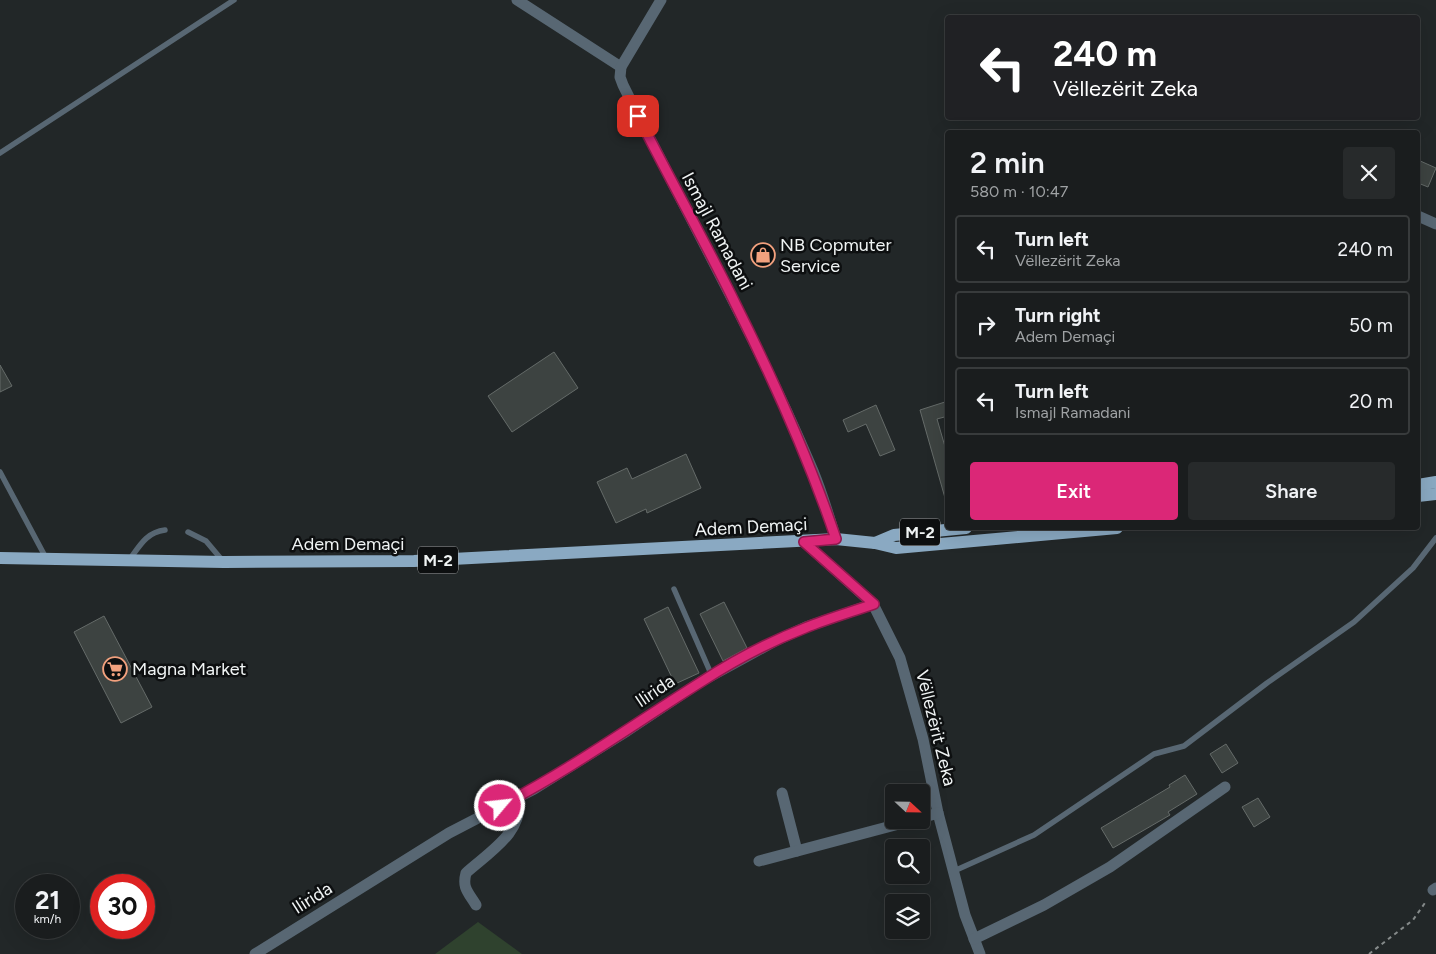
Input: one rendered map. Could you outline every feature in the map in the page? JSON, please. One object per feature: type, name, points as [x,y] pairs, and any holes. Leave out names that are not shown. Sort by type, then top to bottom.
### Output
[{"type":"main road","points":[[1420,485],[1436,482]]},
{"type":"main road","points":[[1420,496],[1436,494]]},
{"type":"main road","name":"Adem Demaçi","points":[[875,543],[894,535],[945,528]]},
{"type":"main road","name":"Adem Demaçi","points":[[0,558],[224,562],[414,561],[836,539],[875,543],[896,548],[1095,530]]},
{"type":"street","points":[[517,0],[621,67],[661,0]]},
{"type":"street","name":"Ismajl Ramadani","points":[[621,67],[620,77],[623,85],[677,194],[736,305],[805,454],[836,539]]},
{"type":"street","points":[[1420,217],[1436,224]]},
{"type":"street","name":"Vëllezërit Zeka","points":[[804,542],[874,604],[890,635],[908,681],[938,814],[965,915],[980,954]]},
{"type":"street","name":"Ilirida","points":[[255,954],[449,833],[518,797],[627,731],[712,676],[775,641],[806,627],[874,604]]},
{"type":"street","points":[[974,939],[1044,905],[1110,867],[1225,787]]},
{"type":"street","points":[[782,793],[797,851]]},
{"type":"street","points":[[476,905],[463,882],[466,872],[510,834],[518,812],[518,797]]},
{"type":"street","points":[[930,816],[938,814]]},
{"type":"street","points":[[759,861],[885,828]]},
{"type":"lane","points":[[0,152],[234,0]]},
{"type":"lane","points":[[0,472],[46,559]]},
{"type":"lane","points":[[128,561],[146,537],[154,531],[165,530]]},
{"type":"lane","points":[[188,532],[206,542],[224,562]]},
{"type":"lane","points":[[954,871],[1034,835],[1154,754],[1184,746],[1267,683],[1354,622],[1413,568],[1436,538]]},
{"type":"lane","points":[[674,589],[712,676]]},
{"type":"path","points":[[1369,954],[1413,920],[1435,889]]},
{"type":"green space","points":[[478,922],[522,954],[435,954]]},
{"type":"building","points":[[1420,161],[1436,168],[1428,187],[1420,184]]},
{"type":"building","points":[[554,352],[578,388],[512,432],[488,396]]},
{"type":"building","points":[[0,365],[12,386],[0,392]]},
{"type":"building","points":[[945,402],[945,417],[937,419],[945,447],[945,498],[920,410]]},
{"type":"building","points":[[876,405],[895,450],[880,456],[866,424],[848,432],[843,420]]},
{"type":"building","points":[[686,454],[701,488],[647,513],[646,509],[616,523],[597,482],[627,468],[632,479]]},
{"type":"building","points":[[724,602],[747,648],[723,661],[700,614]]},
{"type":"building","points":[[668,607],[699,673],[675,684],[644,619]]},
{"type":"building","points":[[104,616],[152,707],[121,723],[74,632]]},
{"type":"building","points":[[1226,744],[1238,763],[1222,773],[1210,754]]},
{"type":"building","points":[[1185,775],[1197,794],[1168,812],[1170,815],[1113,848],[1101,828],[1170,787],[1169,785]]},
{"type":"building","points":[[1258,798],[1270,817],[1254,827],[1242,807]]},
{"type":"place","name":"NB Copmuter Service","points":[[763,255]]},
{"type":"place","name":"Magna Market","points":[[115,669]]},
{"type":"route","points":[[500,806],[534,789],[627,731],[702,681],[775,641],[806,627],[874,604],[804,542],[836,539],[813,472],[736,305],[638,116]]}]
